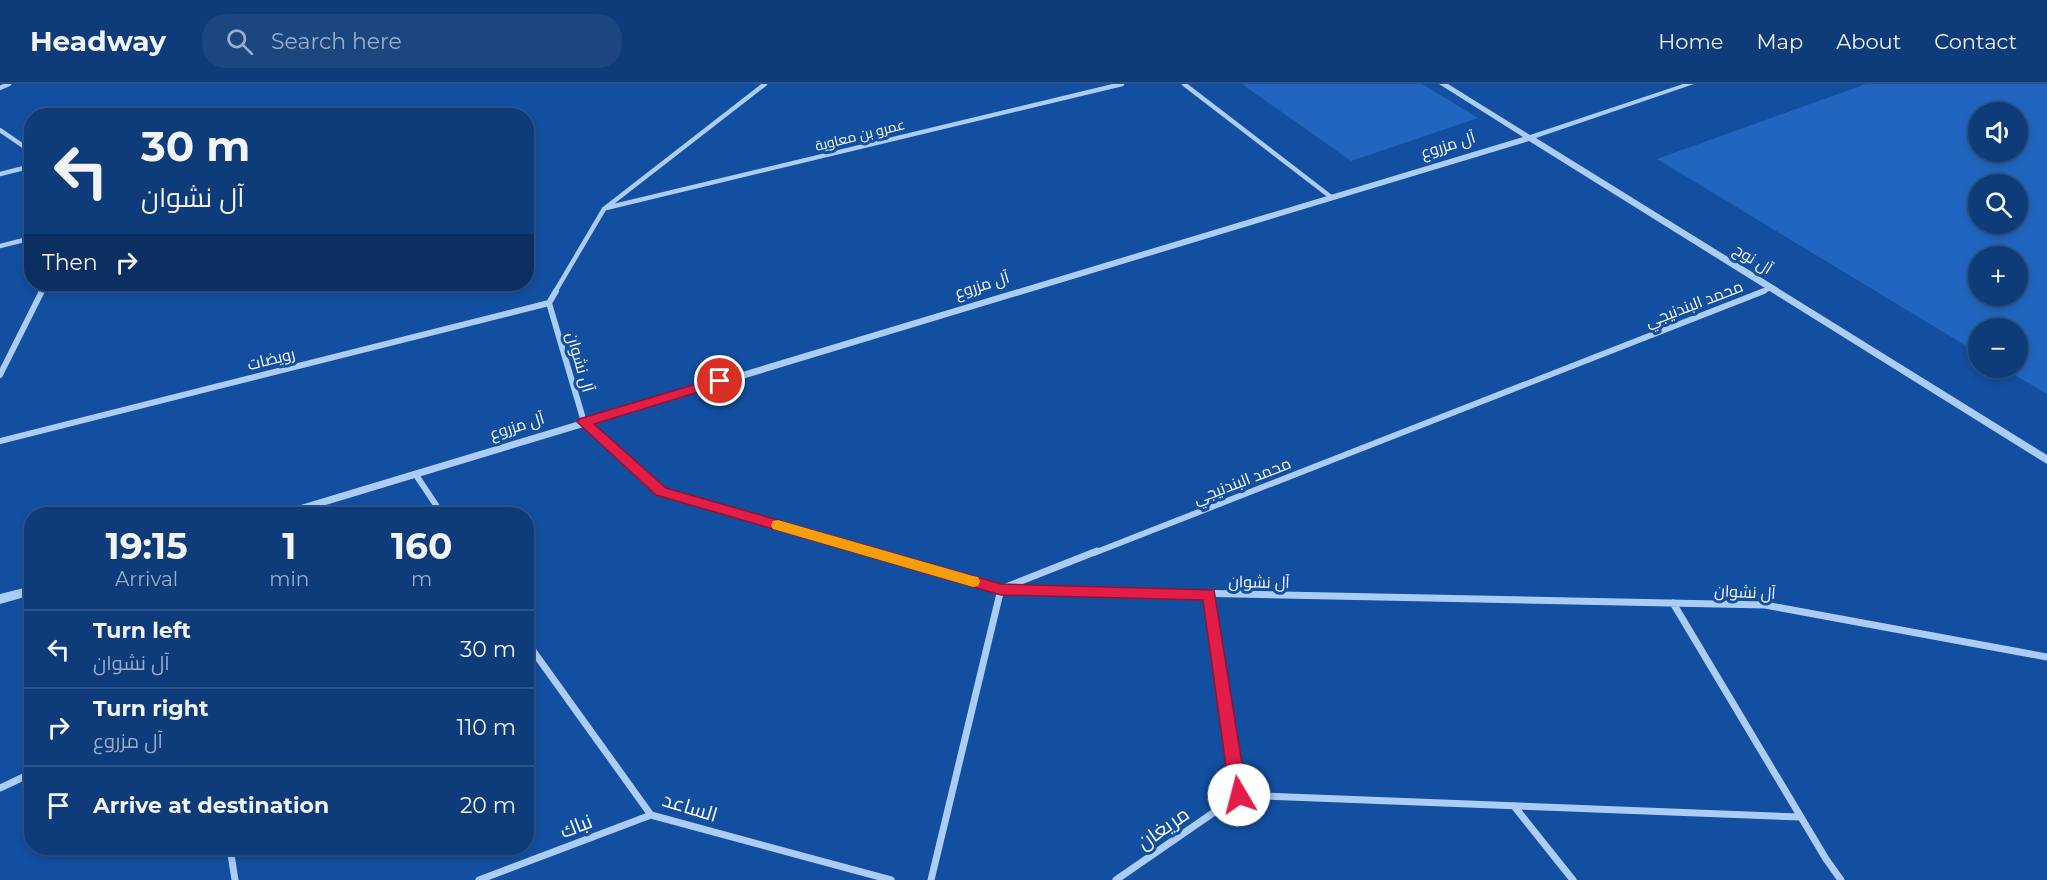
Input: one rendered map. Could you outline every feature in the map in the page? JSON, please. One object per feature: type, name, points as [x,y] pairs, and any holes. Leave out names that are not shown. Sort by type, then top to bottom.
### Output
[{"type":"street","points":[[0,88],[9,84]]},
{"type":"street","points":[[549,303],[604,208],[765,84]]},
{"type":"street","name":"عمرو بن معاوية","points":[[604,208],[1122,84]]},
{"type":"street","points":[[1184,84],[1331,197]]},
{"type":"street","name":"آل نوح","points":[[1443,84],[2047,460]]},
{"type":"street","name":"آل مزروع","points":[[308,507],[1529,138],[1690,84]]},
{"type":"street","points":[[0,130],[24,146]]},
{"type":"street","points":[[0,174],[24,168]]},
{"type":"street","points":[[0,246],[24,240]]},
{"type":"street","name":"محمد البندنيجي","points":[[1001,590],[1771,288]]},
{"type":"street","points":[[0,375],[42,291]]},
{"type":"street","name":"آل نشوان","points":[[549,303],[584,422],[661,492],[1001,590],[1765,605],[2047,657]]},
{"type":"street","name":"رويضات","points":[[0,441],[549,303]]},
{"type":"street","points":[[416,475],[437,507]]},
{"type":"street","points":[[931,880],[1001,590]]},
{"type":"street","points":[[0,599],[24,592]]},
{"type":"street","points":[[1209,594],[1239,795],[1800,817]]},
{"type":"street","points":[[1673,603],[1800,817],[1841,880]]},
{"type":"street","name":"الساعد","points":[[534,652],[651,815],[891,880]]},
{"type":"street","points":[[0,788],[24,777]]},
{"type":"street","name":"مريغان","points":[[1116,880],[1239,795]]},
{"type":"street","points":[[1514,806],[1573,880]]},
{"type":"street","name":"نباك","points":[[479,880],[651,815]]},
{"type":"street","points":[[231,855],[235,880]]},
{"type":"building","points":[[1242,84],[1422,84],[1478,118],[1351,161]]},
{"type":"building","points":[[1866,84],[2047,84],[2047,394],[2020,378],[2028,378],[2028,318],[1968,318],[1968,347],[1657,159]]},
{"type":"slow traffic","points":[[778,525],[973,581]]},
{"type":"route","points":[[720,381],[584,422],[661,492],[1001,590],[1209,594],[1239,795]]}]
